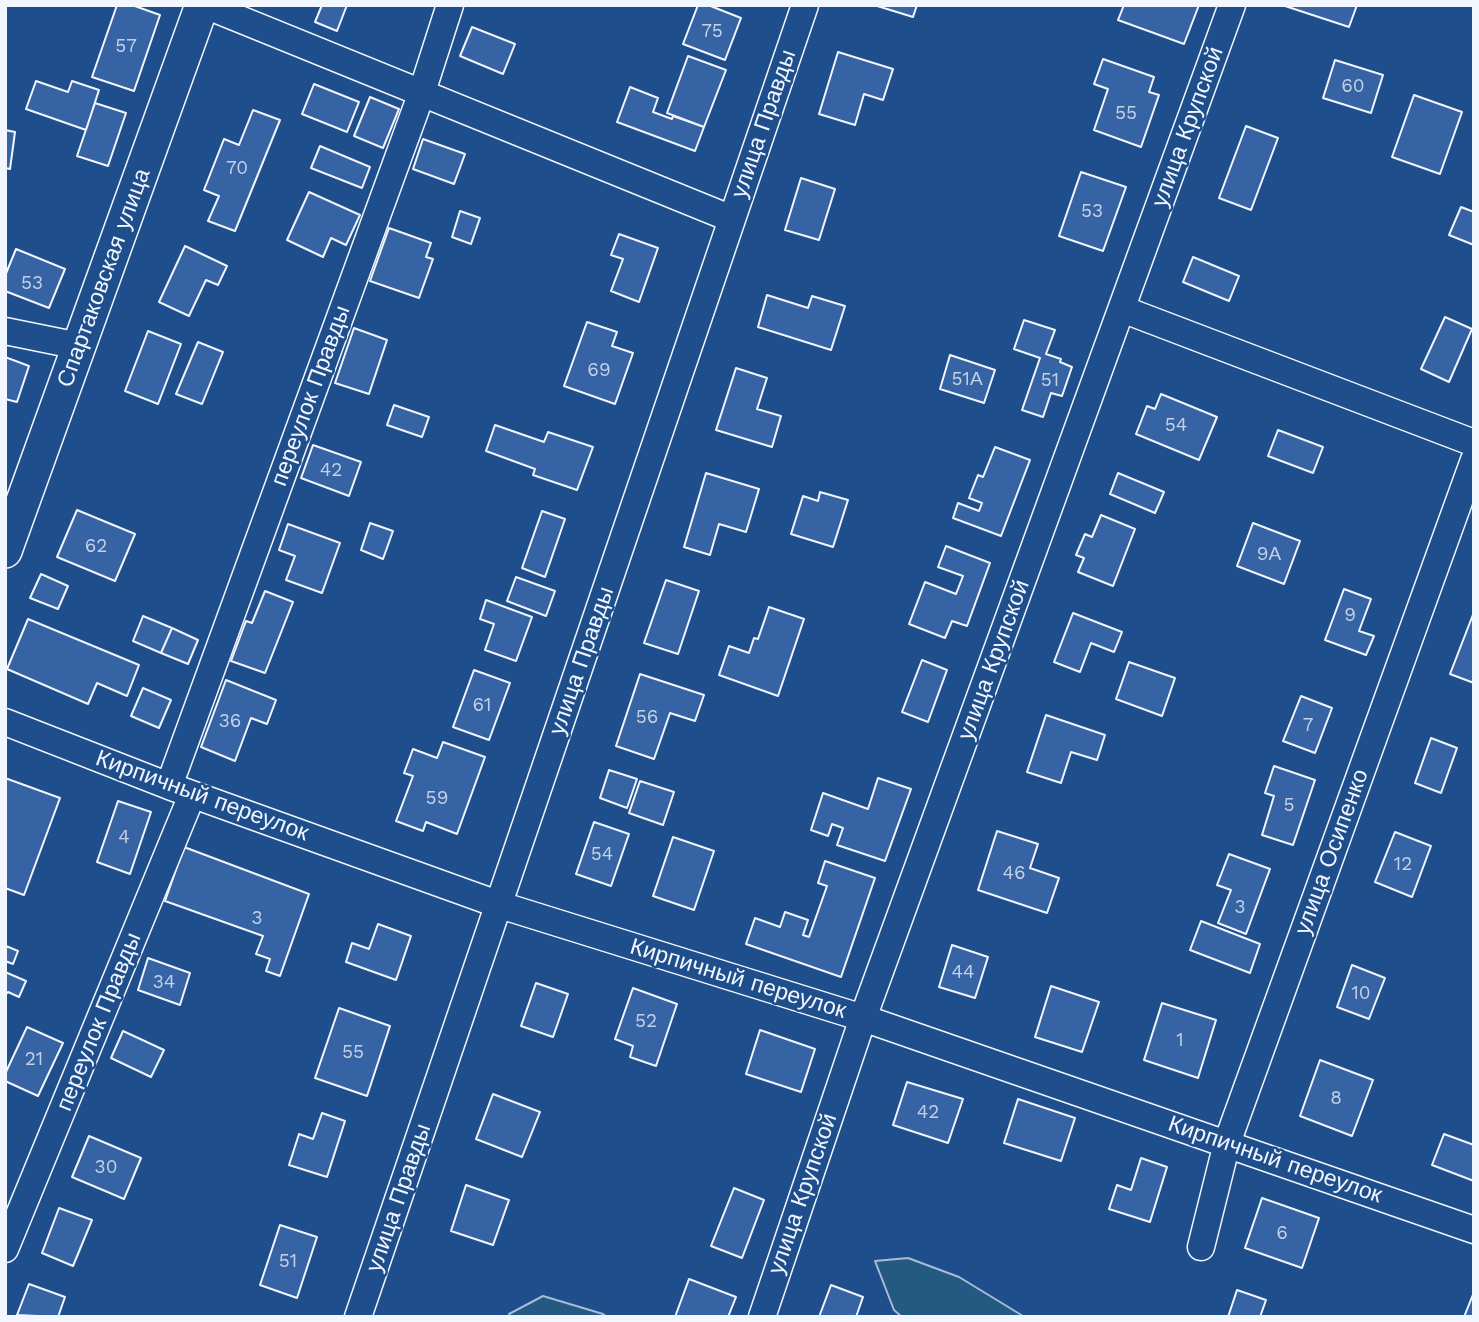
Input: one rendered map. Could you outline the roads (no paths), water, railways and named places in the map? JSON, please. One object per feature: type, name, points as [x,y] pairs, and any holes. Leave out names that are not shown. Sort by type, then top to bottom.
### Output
[{"type":"street","points":[[204,5],[732,219]]},
{"type":"street","name":"Спартаковская улица","points":[[5,551],[204,5]]},
{"type":"street","name":"переулок Правды","points":[[5,1249],[181,790],[450,5]]},
{"type":"street","name":"улица Правды","points":[[358,1317],[805,5]]},
{"type":"street","name":"улица Крупской","points":[[762,1317],[863,1018],[1232,5]]},
{"type":"street","points":[[1122,309],[1474,443]]},
{"type":"street","points":[[5,331],[79,346]]},
{"type":"street","name":"улица Осипенко","points":[[1201,1247],[1227,1143],[1474,460]]},
{"type":"street","name":"Кирпичный переулок","points":[[5,722],[181,790],[500,905],[863,1018],[1474,1230]]}]
